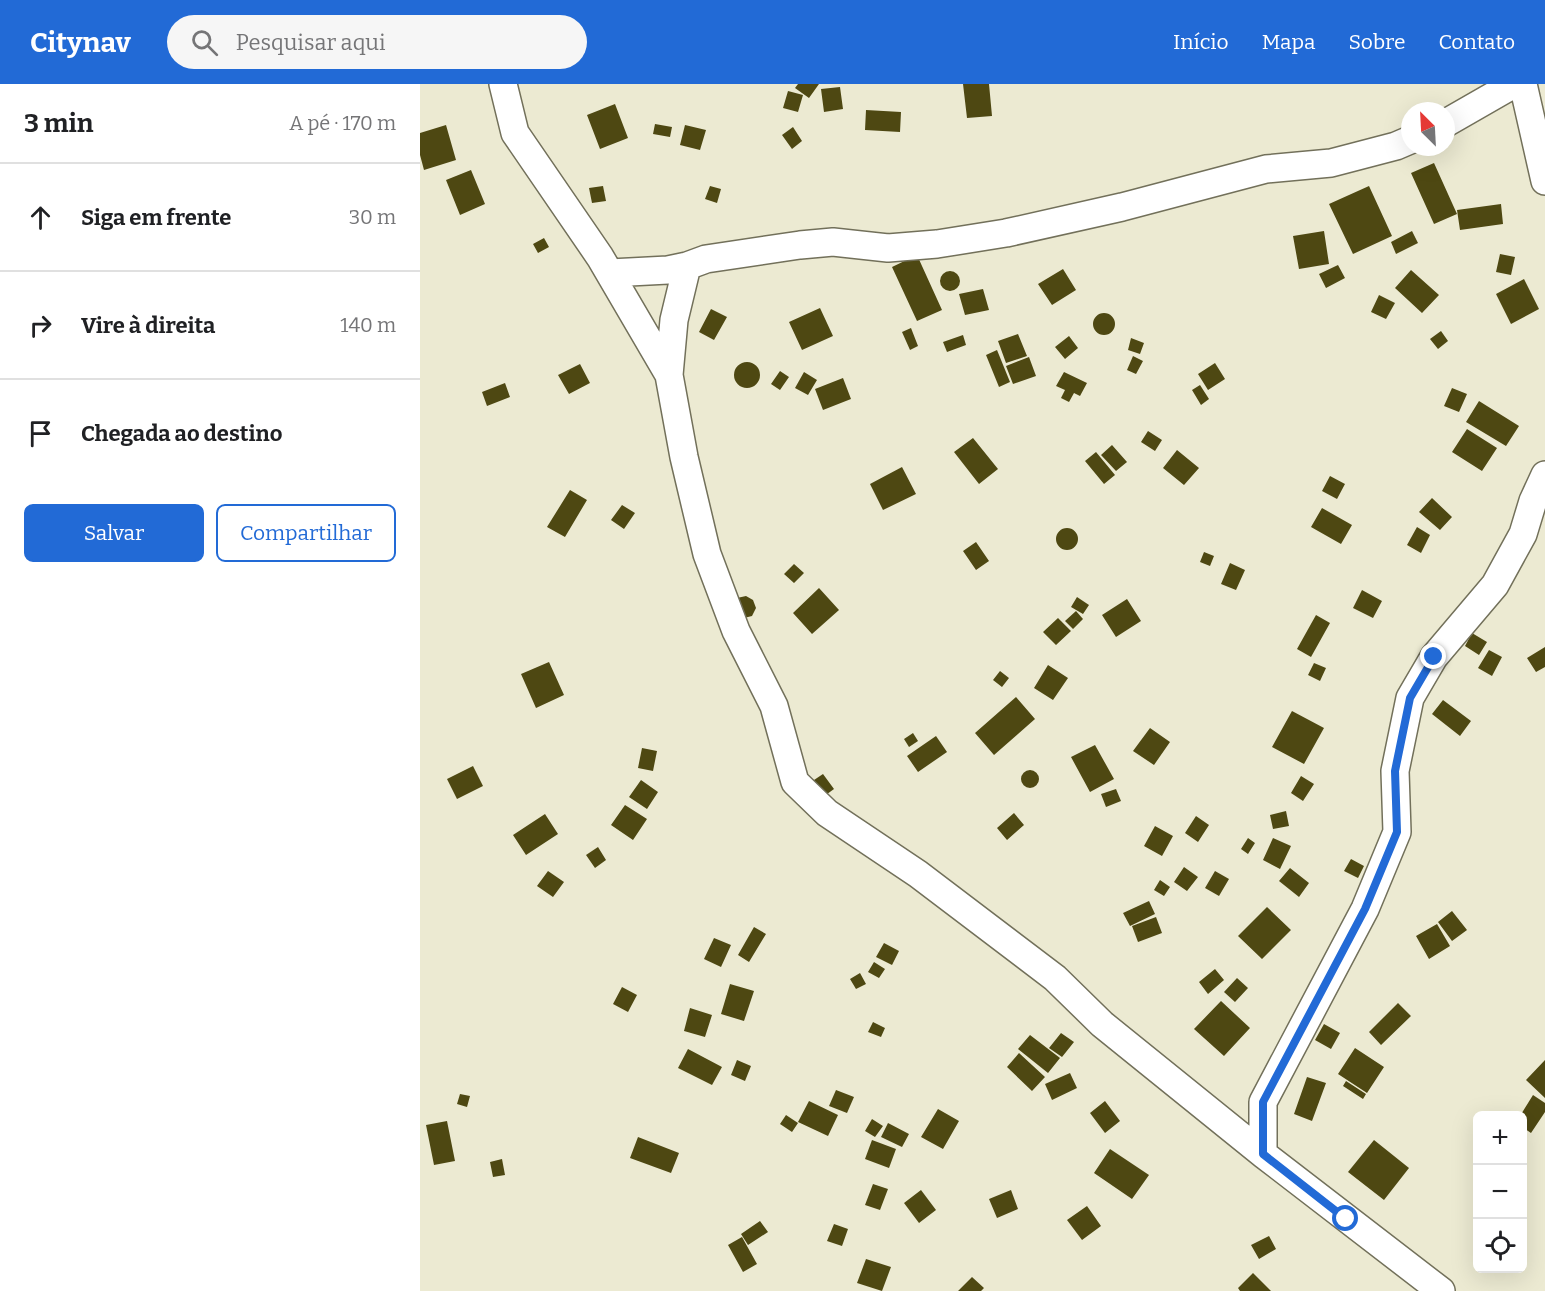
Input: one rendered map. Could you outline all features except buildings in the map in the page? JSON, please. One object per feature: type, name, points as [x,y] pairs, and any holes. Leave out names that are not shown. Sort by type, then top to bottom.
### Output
[{"type":"street","points":[[503,84],[515,133],[610,273],[669,375]]},
{"type":"street","points":[[1455,118],[1514,84]]},
{"type":"street","points":[[1523,84],[1545,182]]},
{"type":"street","points":[[610,273],[669,270],[706,259],[800,245],[833,242],[888,248],[937,244],[1006,233],[1122,207],[1266,169],[1331,163],[1401,144]]},
{"type":"street","points":[[687,266],[674,320],[669,375],[684,457],[707,554],[736,631],[774,706],[795,782],[827,813],[918,873],[1055,978],[1102,1024],[1263,1154],[1441,1291]]},
{"type":"street","points":[[1263,1154],[1263,1102],[1365,909],[1397,832],[1395,771],[1410,698],[1434,657],[1495,585],[1523,534],[1533,501],[1545,475]]},
{"type":"route","points":[[1346,1219],[1263,1154],[1263,1102],[1365,909],[1397,832],[1395,771],[1410,698],[1434,657]]}]
